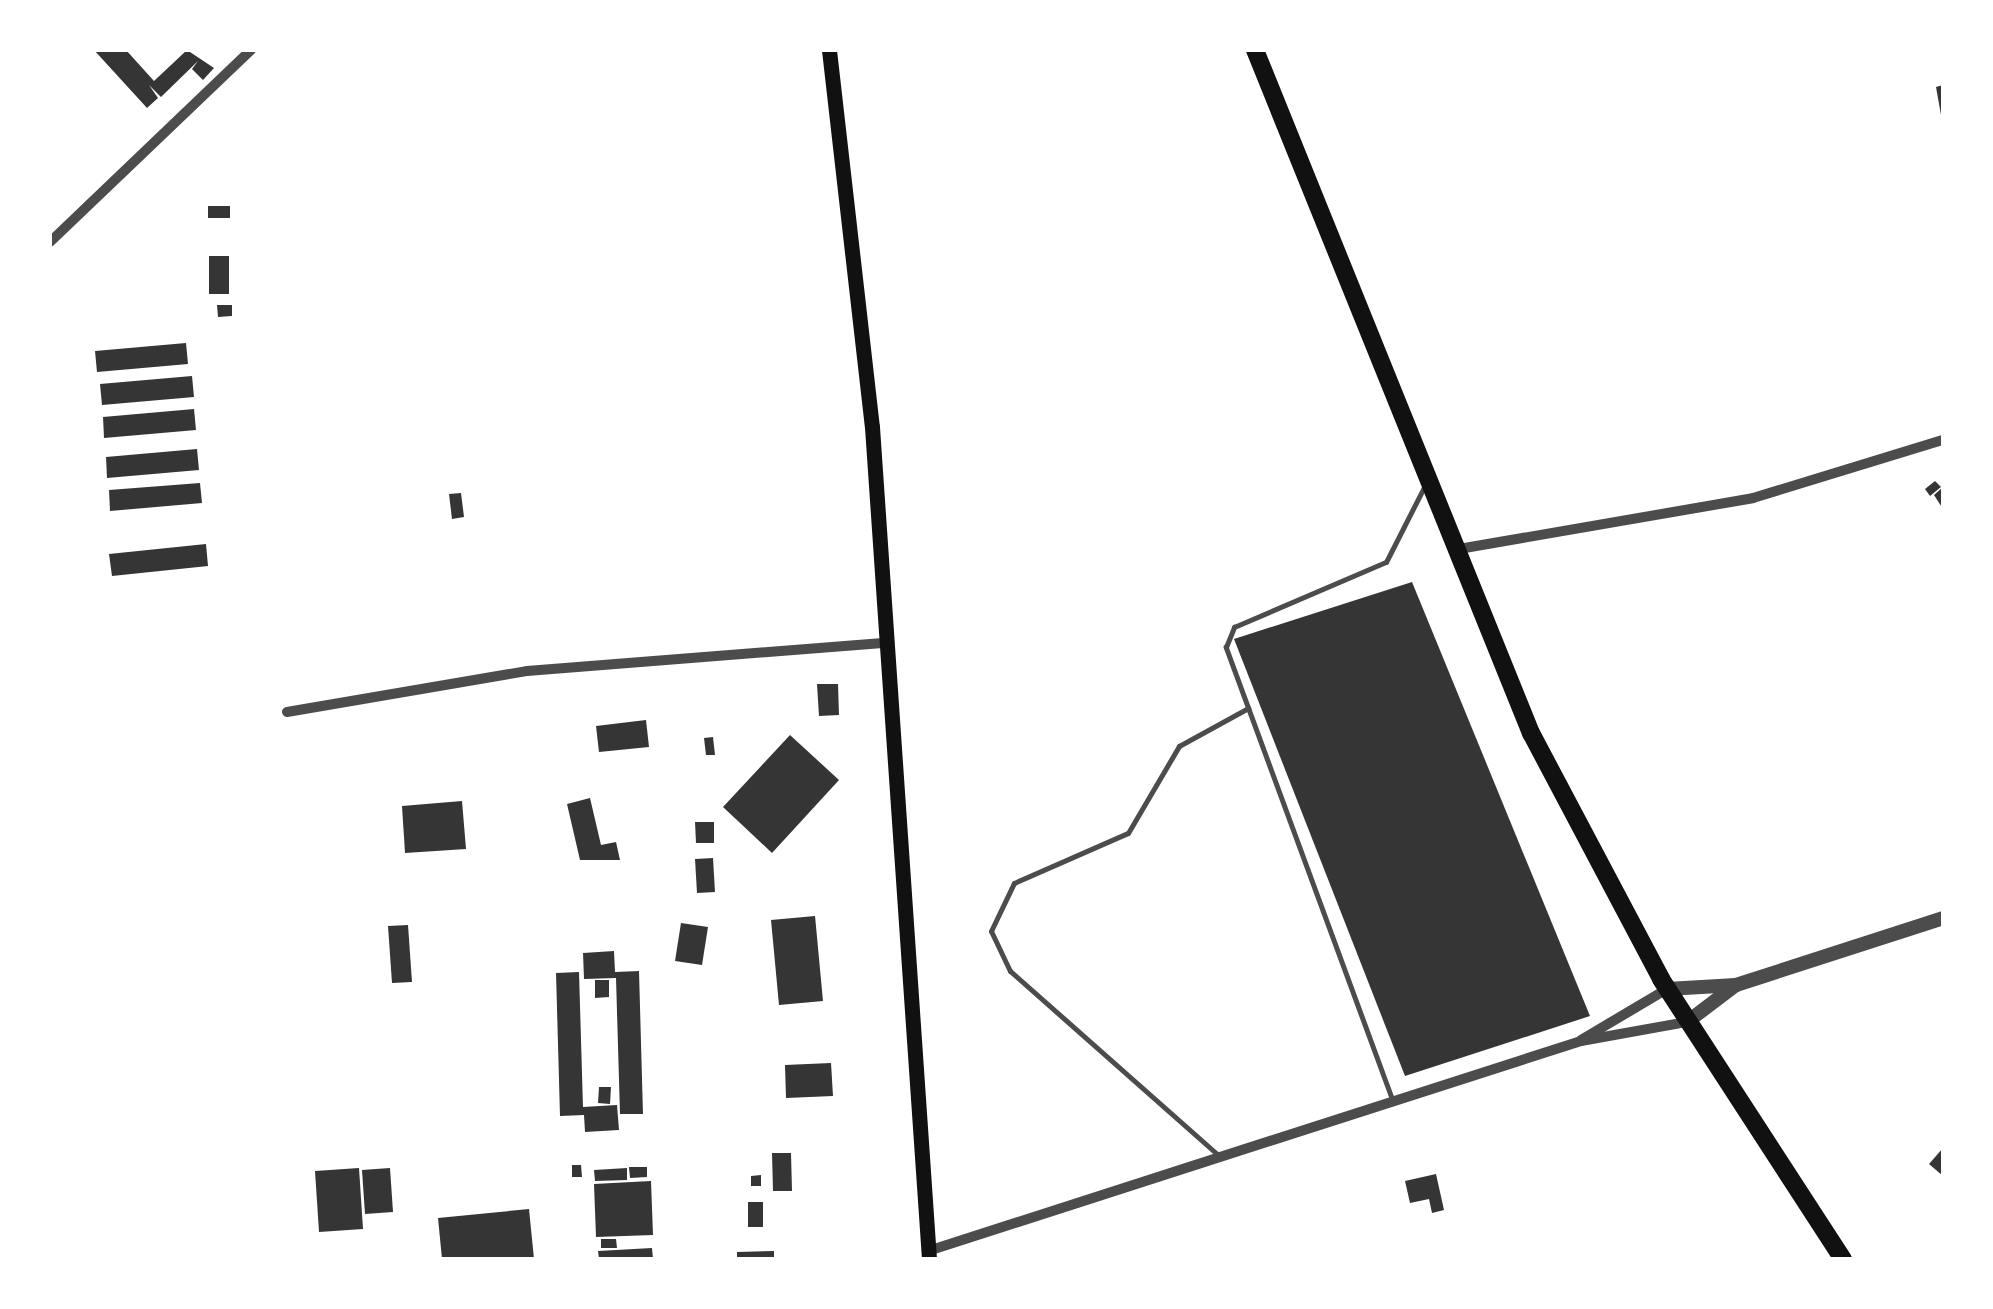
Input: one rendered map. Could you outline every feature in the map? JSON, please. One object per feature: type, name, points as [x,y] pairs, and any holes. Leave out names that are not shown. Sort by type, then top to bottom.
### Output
[{"type":"main road","points":[[829,50],[864,326],[925,1256]]},
{"type":"main road","points":[[1255,50],[1425,484],[1531,733],[1686,1022],[1842,1259]]},
{"type":"street","points":[[50,242],[251,50]]},
{"type":"street","points":[[1452,550],[1754,498],[1943,440]]},
{"type":"street","points":[[288,712],[528,671],[886,642]]},
{"type":"street","points":[[1580,1041],[1667,989],[1736,985],[1943,918]]},
{"type":"street","points":[[925,1256],[1216,1154],[1580,1041],[1686,1022],[1736,985]]},
{"type":"lane","points":[[1392,1099],[1248,708],[1227,634],[1386,562],[1425,484]]},
{"type":"lane","points":[[1216,1154],[1010,972],[991,931],[1014,883],[1128,832],[1179,746],[1248,708]]},
{"type":"building","points":[[94,50],[126,50],[154,81],[187,50],[214,68],[203,80],[192,69],[198,61],[161,97],[149,85],[158,98],[147,108]]},
{"type":"building","points":[[1943,85],[1943,114],[1941,115],[1936,87]]},
{"type":"building","points":[[208,206],[230,206],[230,218],[208,218]]},
{"type":"building","points":[[209,256],[229,256],[229,294],[209,294]]},
{"type":"building","points":[[217,305],[232,305],[232,316],[218,317]]},
{"type":"building","points":[[186,343],[188,364],[97,372],[95,351]]},
{"type":"building","points":[[192,376],[194,397],[102,405],[100,384]]},
{"type":"building","points":[[194,409],[196,430],[104,438],[103,417]]},
{"type":"building","points":[[197,449],[199,470],[107,478],[106,457]]},
{"type":"building","points":[[1935,481],[1941,487],[1930,496],[1925,489]]},
{"type":"building","points":[[200,483],[202,503],[110,511],[109,490]]},
{"type":"building","points":[[1943,487],[1943,509],[1934,495]]},
{"type":"building","points":[[461,493],[464,517],[452,519],[449,494]]},
{"type":"building","points":[[206,544],[208,566],[112,576],[109,554]]},
{"type":"building","points":[[1412,582],[1590,1016],[1405,1076],[1234,639]]},
{"type":"building","points":[[817,684],[838,684],[839,715],[819,716]]},
{"type":"building","points":[[646,720],[649,747],[599,752],[596,726]]},
{"type":"building","points":[[790,735],[839,780],[772,853],[723,807]]},
{"type":"building","points":[[713,737],[715,755],[706,755],[704,738]]},
{"type":"building","points":[[590,798],[601,845],[616,842],[620,860],[580,860],[567,804]]},
{"type":"building","points":[[462,801],[466,849],[405,853],[402,806]]},
{"type":"building","points":[[695,822],[714,822],[714,843],[696,843]]},
{"type":"building","points":[[713,858],[715,892],[697,893],[695,859]]},
{"type":"building","points":[[815,916],[823,1001],[779,1005],[771,920]]},
{"type":"building","points":[[681,923],[708,927],[702,965],[675,961]]},
{"type":"building","points":[[408,925],[412,982],[392,983],[388,926]]},
{"type":"building","points":[[614,951],[615,972],[639,971],[643,1114],[620,1114],[616,978],[584,979],[583,953]]},
{"type":"building","points":[[579,972],[583,1107],[617,1105],[619,1130],[585,1132],[584,1115],[560,1116],[556,973]]},
{"type":"building","points":[[595,980],[609,980],[609,997],[595,998]]},
{"type":"building","points":[[831,1063],[833,1096],[786,1098],[785,1065]]},
{"type":"building","points":[[599,1087],[611,1087],[610,1104],[598,1103]]},
{"type":"building","points":[[1943,1148],[1943,1176],[1929,1164]]},
{"type":"building","points":[[772,1153],[791,1153],[792,1191],[773,1191]]},
{"type":"building","points":[[572,1165],[581,1165],[582,1177],[572,1177]]},
{"type":"building","points":[[629,1167],[647,1167],[647,1177],[630,1178]]},
{"type":"building","points":[[359,1168],[363,1229],[319,1232],[315,1171]]},
{"type":"building","points":[[390,1168],[393,1212],[365,1214],[362,1170]]},
{"type":"building","points":[[627,1168],[627,1180],[595,1181],[594,1170]]},
{"type":"building","points":[[1436,1174],[1444,1210],[1432,1213],[1429,1199],[1410,1203],[1405,1181]]},
{"type":"building","points":[[761,1175],[761,1186],[751,1186],[751,1176]]},
{"type":"building","points":[[651,1181],[653,1235],[596,1237],[594,1184]]},
{"type":"building","points":[[748,1202],[763,1202],[763,1227],[748,1227]]},
{"type":"building","points":[[529,1209],[534,1259],[442,1259],[438,1218]]},
{"type":"building","points":[[601,1239],[616,1239],[617,1248],[601,1248]]},
{"type":"building","points":[[652,1248],[653,1259],[599,1259],[598,1251]]},
{"type":"building","points":[[774,1251],[774,1259],[737,1259],[737,1252]]}]
